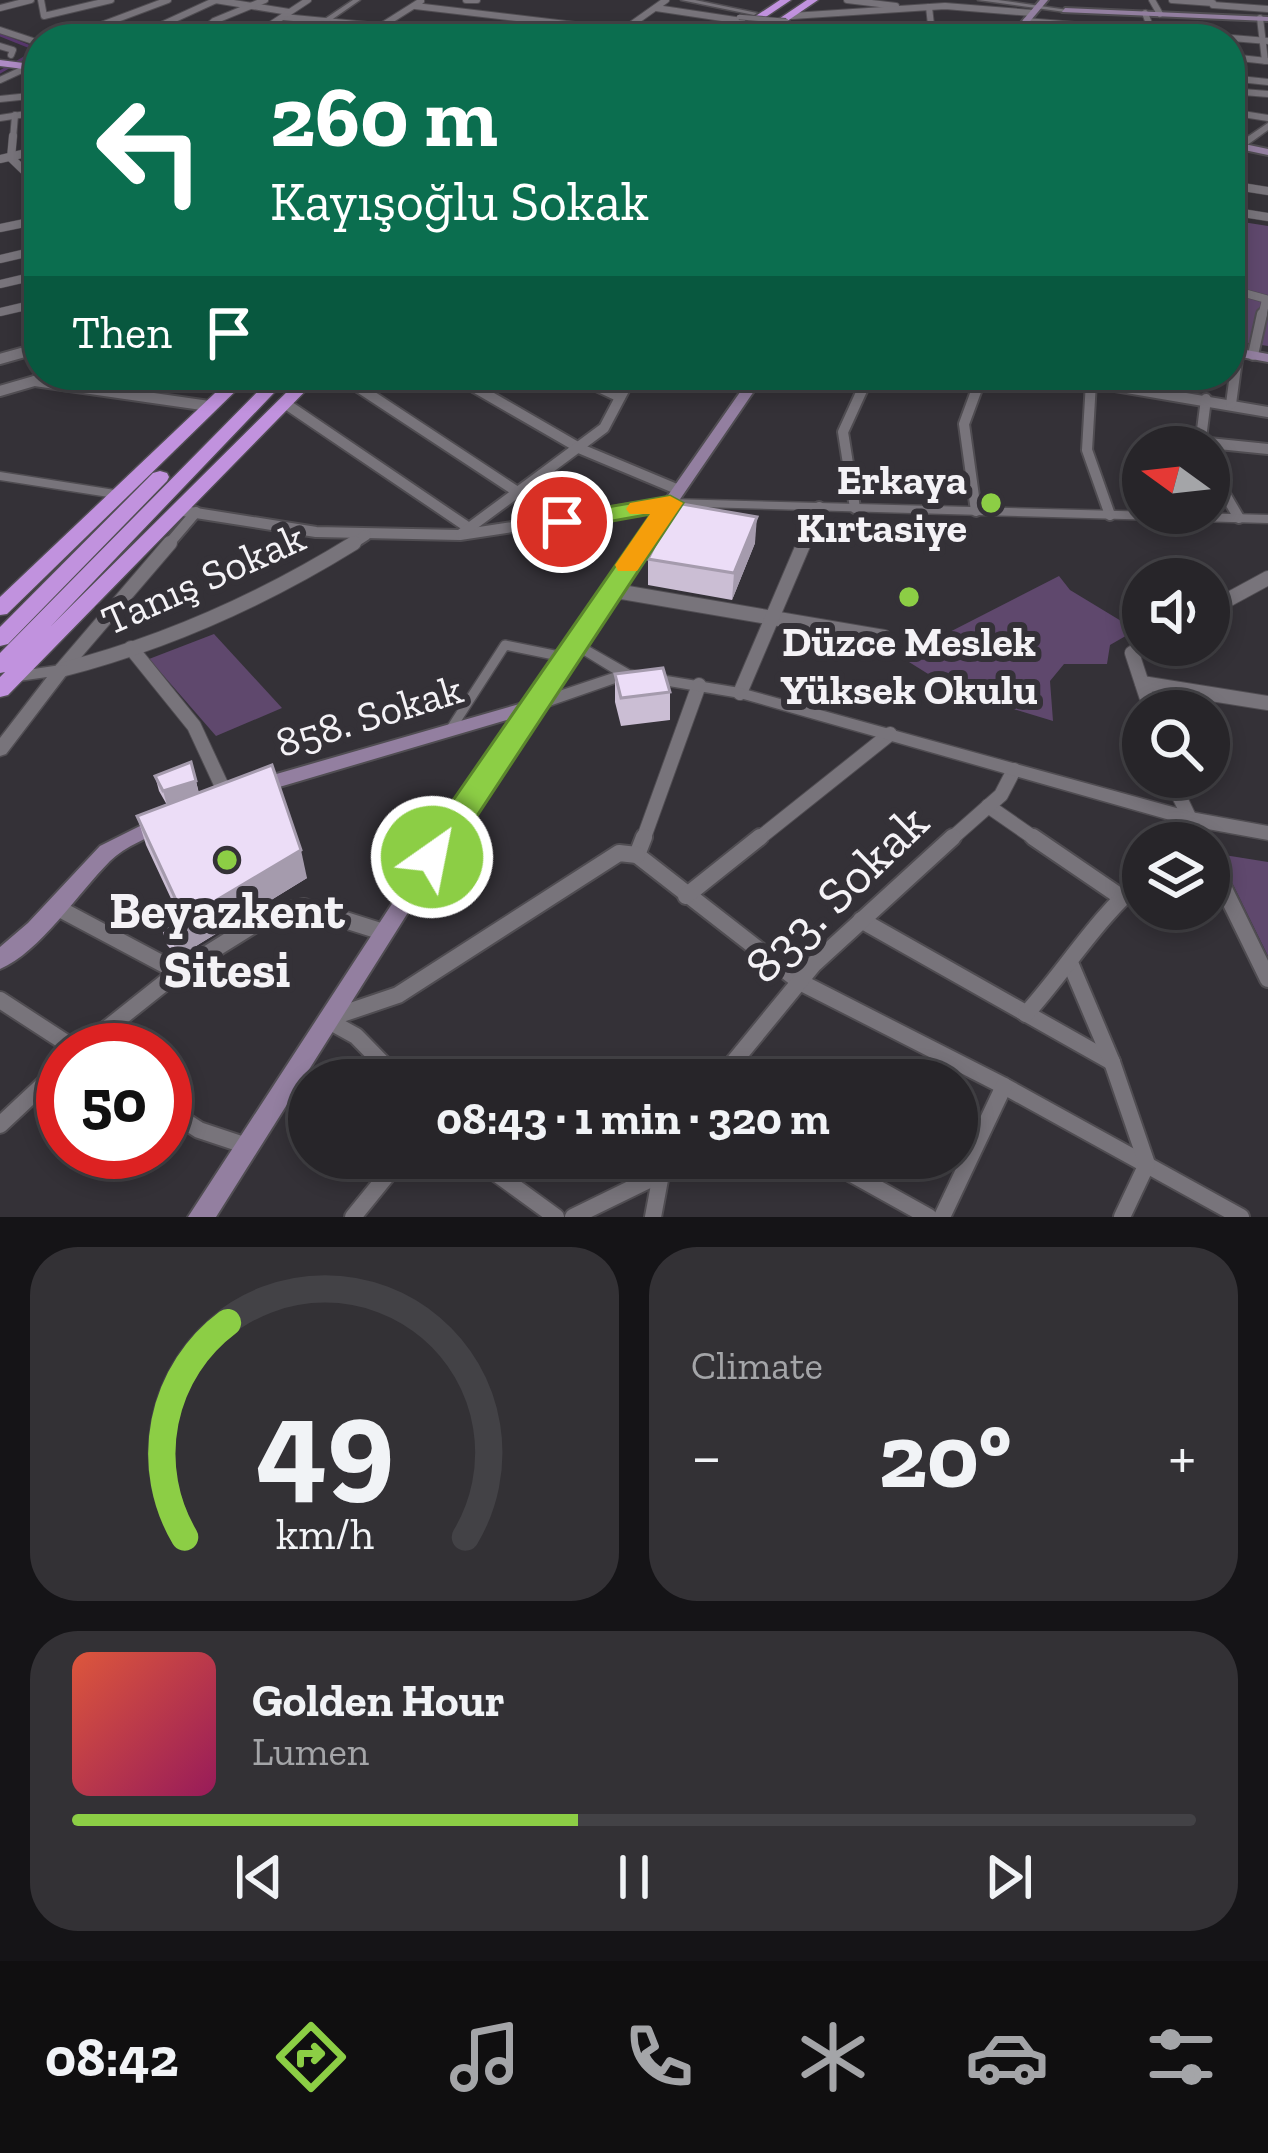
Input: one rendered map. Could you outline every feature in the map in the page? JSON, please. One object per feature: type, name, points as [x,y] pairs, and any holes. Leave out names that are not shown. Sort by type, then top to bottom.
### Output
[{"type":"highway","points":[[734,24],[776,0]]},
{"type":"highway","points":[[749,24],[786,0]]},
{"type":"highway","points":[[763,24],[801,0]]},
{"type":"highway","points":[[780,24],[813,0]]},
{"type":"highway","points":[[4,600],[227,390]]},
{"type":"highway","points":[[0,639],[248,390]]},
{"type":"highway","points":[[4,678],[269,390]]},
{"type":"highway","points":[[4,678],[187,511],[299,390]]},
{"type":"main road","points":[[1065,10],[1264,18]]},
{"type":"main road","points":[[201,1217],[530,707],[749,390]]},
{"type":"main road","name":"858. Sokak","points":[[0,959],[107,851],[207,803],[530,707]]},
{"type":"street","points":[[0,8],[31,0]]},
{"type":"street","points":[[41,0],[44,16],[111,0]]},
{"type":"street","points":[[102,24],[168,0]]},
{"type":"street","points":[[160,24],[215,0],[361,24]]},
{"type":"street","points":[[211,24],[266,0]]},
{"type":"street","points":[[271,24],[308,0]]},
{"type":"street","points":[[325,24],[357,0]]},
{"type":"street","points":[[385,24],[423,0]]},
{"type":"street","points":[[466,0],[477,0]]},
{"type":"street","points":[[635,24],[666,0]]},
{"type":"street","points":[[684,0],[754,14]]},
{"type":"street","points":[[847,0],[915,8]]},
{"type":"street","points":[[1153,0],[1160,14]]},
{"type":"street","points":[[1172,0],[1268,9]]},
{"type":"street","points":[[1213,3],[1215,16]]},
{"type":"street","points":[[656,8],[740,19],[789,19],[983,5],[1124,24]]},
{"type":"street","points":[[415,6],[560,24]]},
{"type":"street","points":[[929,7],[931,24]]},
{"type":"street","points":[[1035,10],[1065,10]]},
{"type":"street","points":[[136,11],[175,16]]},
{"type":"street","points":[[887,24],[888,12]]},
{"type":"street","points":[[1145,14],[1148,24]]},
{"type":"street","points":[[1246,58],[1266,61],[1264,18]]},
{"type":"street","points":[[0,46],[13,50],[6,61]]},
{"type":"street","points":[[0,118],[24,114]]},
{"type":"street","points":[[5,158],[15,116]]},
{"type":"street","points":[[1249,352],[1267,299]]},
{"type":"street","points":[[98,390],[209,406]]},
{"type":"street","points":[[363,390],[519,493]]},
{"type":"street","points":[[479,390],[675,497]]},
{"type":"street","points":[[604,390],[620,398]]},
{"type":"street","points":[[465,531],[581,449],[604,428],[624,390]]},
{"type":"street","points":[[855,508],[843,432],[862,390]]},
{"type":"street","points":[[972,390],[960,437],[976,511]]},
{"type":"street","points":[[1089,390],[1082,423],[1086,461],[1110,515]]},
{"type":"street","points":[[1145,390],[1268,412]]},
{"type":"street","points":[[1231,404],[1236,390]]},
{"type":"street","points":[[1202,426],[1206,399]]},
{"type":"street","points":[[286,404],[465,531]]},
{"type":"street","points":[[1230,446],[1268,448]]},
{"type":"street","points":[[0,476],[115,494]]},
{"type":"street","points":[[0,750],[187,511],[316,532],[366,535],[465,531],[675,497],[819,507],[1268,520]]},
{"type":"street","points":[[1230,503],[1239,518]]},
{"type":"street","points":[[740,693],[819,507]]},
{"type":"street","name":"Tanış Sokak","points":[[61,670],[131,648],[291,583],[366,535]]},
{"type":"street","points":[[1230,599],[1268,578]]},
{"type":"street","points":[[610,590],[884,637]]},
{"type":"street","points":[[452,727],[505,645],[569,650],[626,674],[740,693],[1014,770],[1159,822]]},
{"type":"street","points":[[131,648],[194,726],[207,803]]},
{"type":"street","points":[[1141,666],[1144,690]]},
{"type":"street","points":[[4,678],[61,670]]},
{"type":"street","points":[[530,707],[626,674]]},
{"type":"street","points":[[1142,682],[1268,703]]},
{"type":"street","points":[[638,855],[699,685]]},
{"type":"street","points":[[686,896],[890,734]]},
{"type":"street","name":"833. Sokak","points":[[732,1059],[743,1042],[861,920],[1001,795],[1014,770]]},
{"type":"street","points":[[988,806],[1121,896],[1071,965],[1026,1014]]},
{"type":"street","points":[[1230,834],[1268,833]]},
{"type":"street","points":[[326,1019],[398,995],[620,853],[638,855],[800,982],[1004,1086],[1241,1217]]},
{"type":"street","points":[[1230,901],[1268,979]]},
{"type":"street","points":[[56,907],[174,968]]},
{"type":"street","points":[[110,1023],[174,968],[272,914],[304,907],[383,932]]},
{"type":"street","points":[[861,920],[1112,1062]]},
{"type":"street","points":[[1071,965],[1148,1164],[1122,1217]]},
{"type":"street","points":[[0,1000],[36,1023]]},
{"type":"street","points":[[326,1019],[356,1036],[378,1059]]},
{"type":"street","points":[[942,1217],[1004,1086]]},
{"type":"street","points":[[0,1125],[36,1091]]},
{"type":"street","points":[[192,1125],[247,1146]]},
{"type":"street","points":[[353,1217],[384,1179]]},
{"type":"street","points":[[504,1179],[556,1217]]},
{"type":"street","points":[[573,1217],[642,1179]]},
{"type":"street","points":[[652,1217],[662,1179]]},
{"type":"street","points":[[861,1179],[929,1217]]},
{"type":"shaded area","points":[[1245,222],[1268,226],[1268,346],[1245,342]]},
{"type":"shaded area","points":[[1059,576],[1070,590],[1122,622],[1122,638],[1110,645],[1107,664],[1064,664],[1050,681],[1053,721],[957,692],[909,662],[934,640]]},
{"type":"shaded area","points":[[214,634],[282,708],[216,736],[149,659]]},
{"type":"shaded area","points":[[1230,856],[1268,862],[1268,956],[1230,878]]},
{"type":"building","points":[[676,503],[757,517],[734,573],[648,559]]},
{"type":"building","points":[[663,668],[670,692],[621,698],[615,674]]},
{"type":"building","points":[[191,762],[196,781],[163,791],[155,776]]},
{"type":"building","name":"Beyazkent Sitesi","points":[[272,765],[301,850],[168,929],[158,917],[177,902],[137,816]]},
{"type":"waterway","points":[[0,35],[24,44]]},
{"type":"waterway","points":[[0,72],[24,58]]},
{"type":"slow traffic","points":[[628,565],[670,503],[639,509]]},
{"type":"place","name":"Erkaya Kırtasiye","points":[[991,503]]},
{"type":"place","name":"Düzce Meslek Yüksek Okulu","points":[[909,597]]},
{"type":"place","name":"Beyazkent Sitesi","points":[[227,860]]},
{"type":"route","points":[[432,857],[670,503],[562,522]]}]
